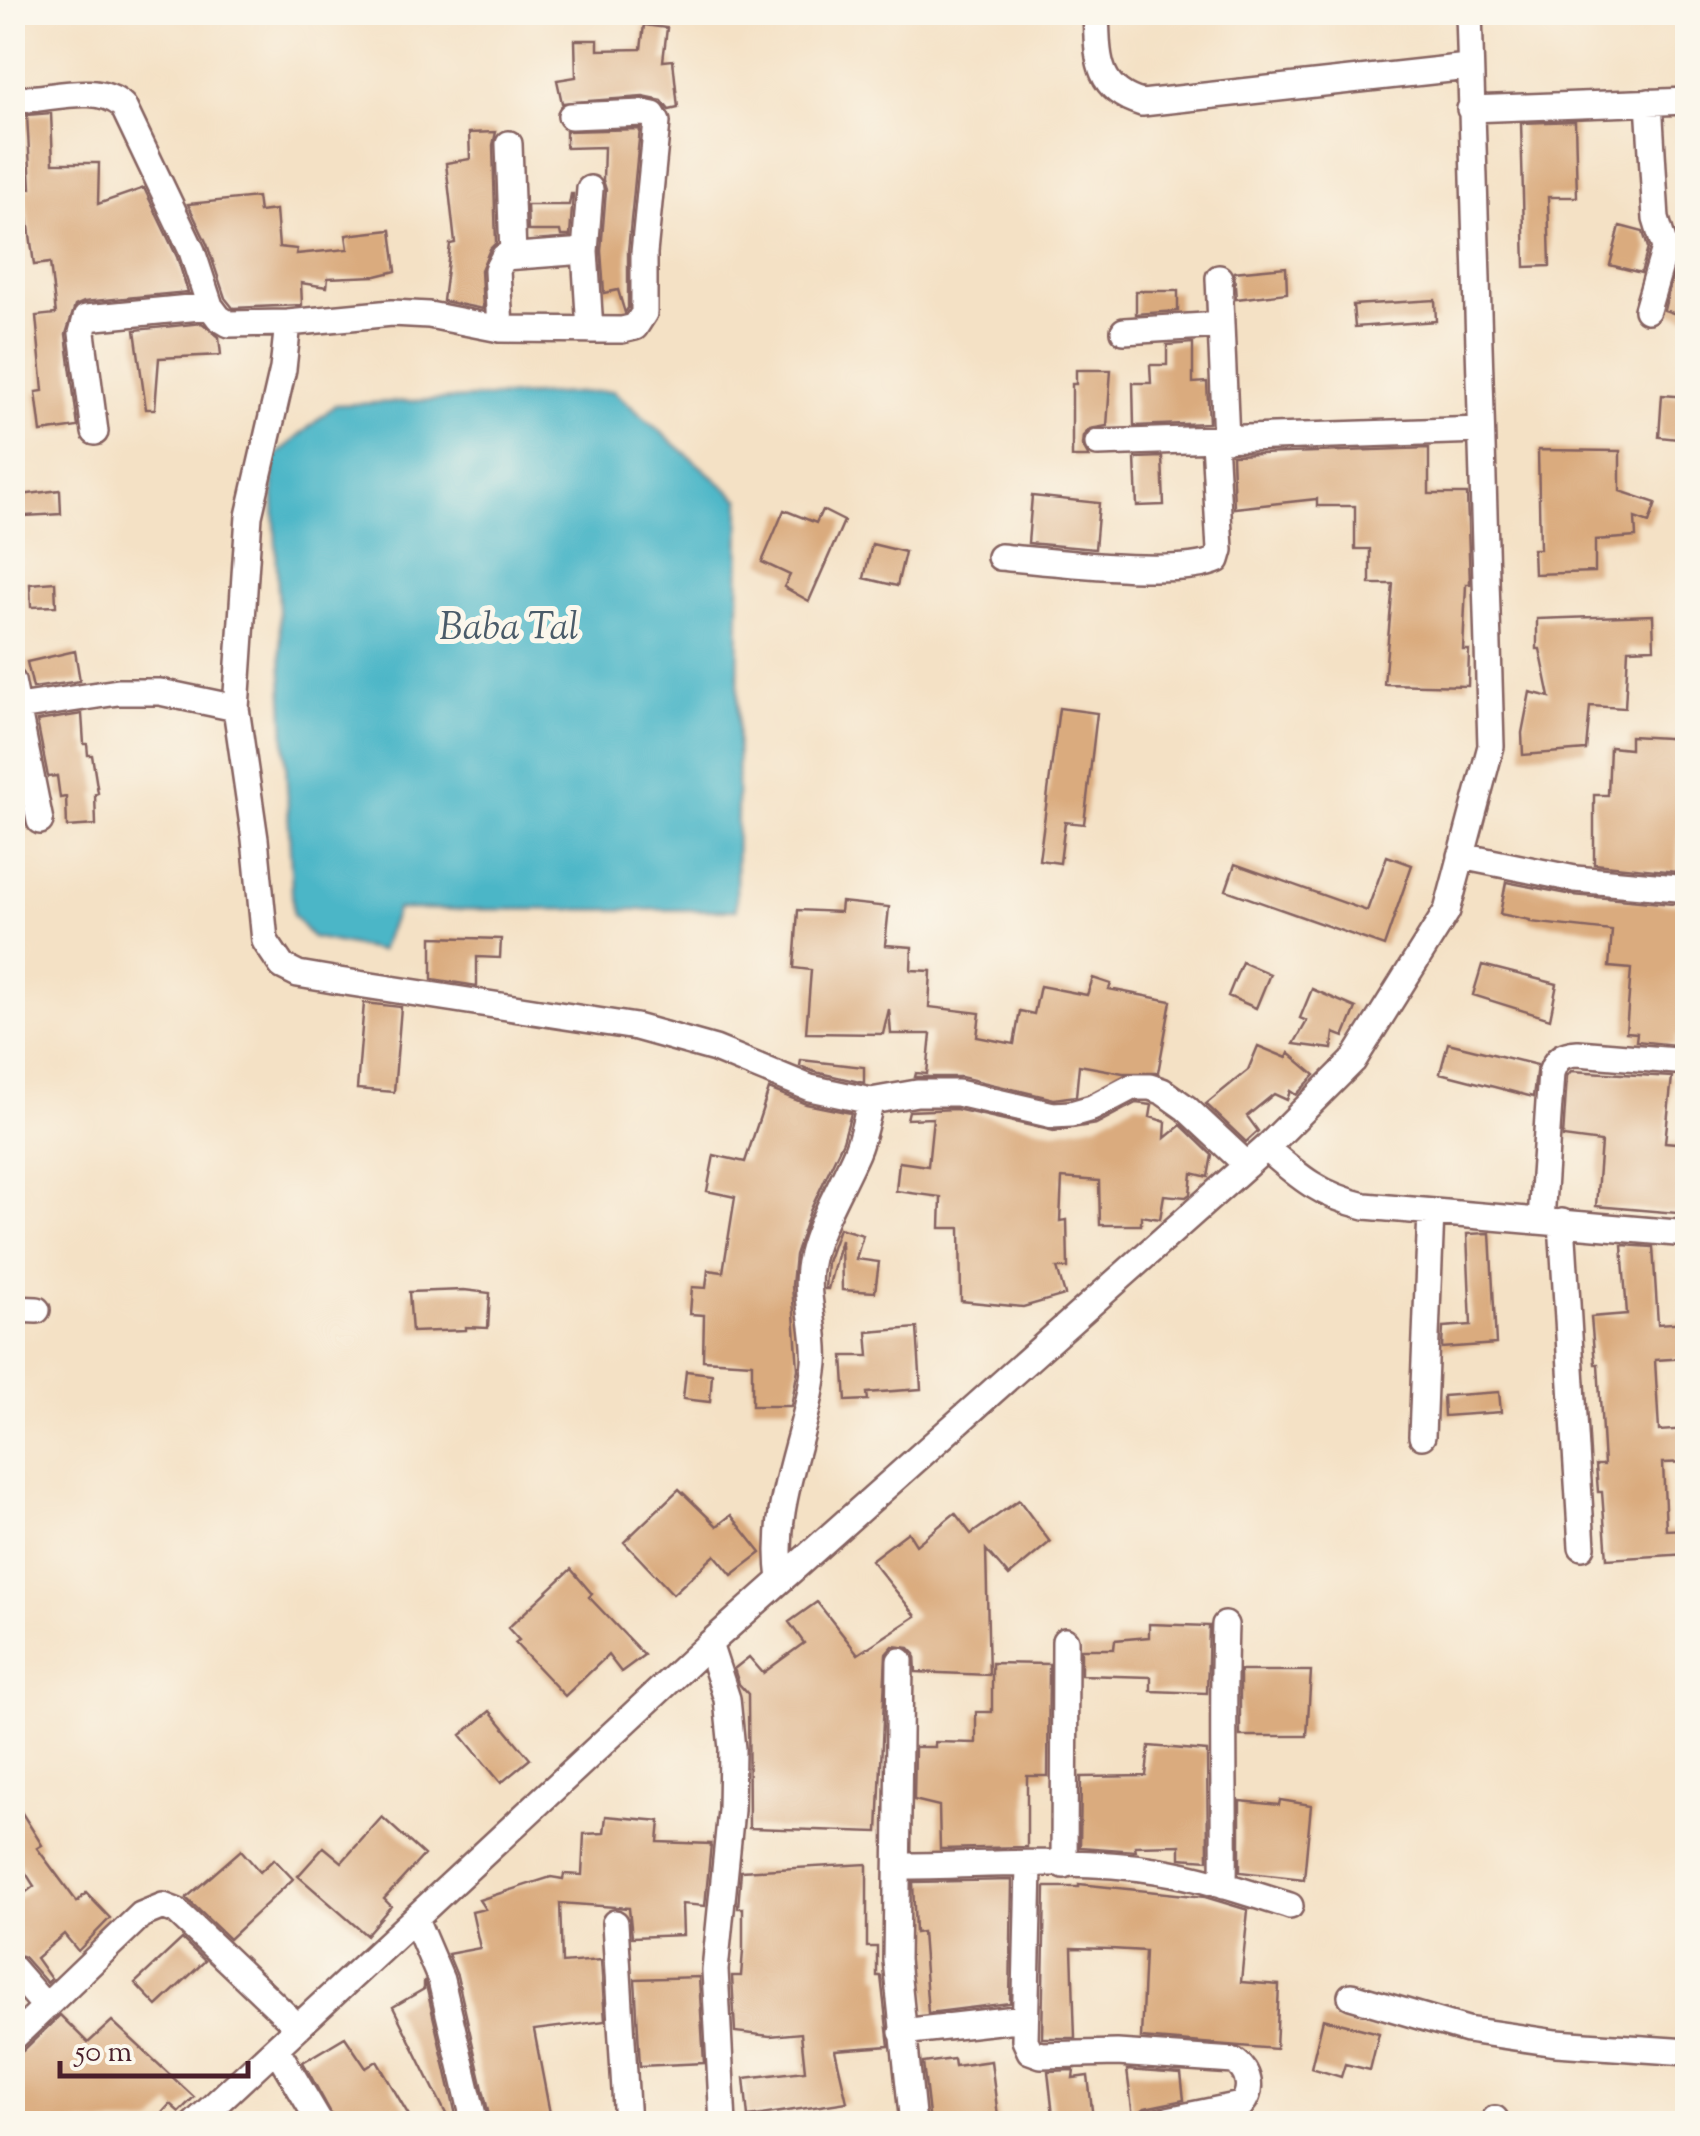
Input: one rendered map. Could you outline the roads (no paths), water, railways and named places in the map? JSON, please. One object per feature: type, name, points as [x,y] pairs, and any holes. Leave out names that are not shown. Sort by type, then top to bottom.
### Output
[{"type":"street","points":[[1096,12],[1100,68],[1108,85],[1123,98],[1142,103],[1468,67]]},
{"type":"street","points":[[194,2124],[709,1644],[1257,1157],[1353,1061],[1447,911],[1491,746],[1468,12]]},
{"type":"street","points":[[27,99],[102,93],[123,106],[192,251],[210,306],[229,324],[392,313],[430,315],[500,329],[634,327],[644,312],[644,253],[657,122],[652,115],[643,114],[572,116]]},
{"type":"street","points":[[1470,109],[1688,101]]},
{"type":"street","points":[[1647,310],[1665,248],[1656,218],[1649,102]]},
{"type":"street","points":[[508,144],[514,255]]},
{"type":"street","points":[[590,188],[585,250],[590,330]]},
{"type":"street","points":[[500,329],[497,270],[504,257],[585,250]]},
{"type":"street","points":[[1000,557],[1119,566],[1170,566],[1216,560],[1220,550],[1219,278]]},
{"type":"street","points":[[95,432],[82,333],[86,318],[210,306]]},
{"type":"street","points":[[288,323],[283,369],[249,516],[236,708],[255,840],[264,940],[282,966],[298,974],[339,982],[636,1028],[715,1049],[810,1088],[871,1102],[917,1093],[958,1093],[1053,1115],[1092,1108],[1132,1087],[1150,1087],[1162,1091],[1257,1157],[1334,1198],[1365,1206],[1688,1234]]},
{"type":"street","points":[[1124,331],[1221,325]]},
{"type":"street","points":[[1098,444],[1481,430]]},
{"type":"street","points":[[12,681],[40,821]]},
{"type":"street","points":[[15,708],[118,692],[160,692],[236,708]]},
{"type":"street","points":[[1461,856],[1575,879],[1688,889]]},
{"type":"street","points":[[1582,1547],[1552,1221],[1551,1074],[1555,1062],[1565,1054],[1688,1062]]},
{"type":"street","points":[[781,1580],[777,1551],[779,1518],[814,1367],[816,1334],[808,1281],[810,1260],[858,1148],[871,1102]]},
{"type":"street","points":[[1422,1436],[1431,1212]]},
{"type":"street","points":[[1224,1886],[1225,1625]]},
{"type":"street","points":[[1064,1865],[1065,1642]]},
{"type":"street","points":[[709,1644],[727,1699],[732,1750],[731,1810],[716,1970],[723,2124]]},
{"type":"street","points":[[900,1661],[896,1960],[913,2124]]},
{"type":"street","points":[[899,1866],[1064,1865],[1154,1870],[1290,1906]]},
{"type":"street","points":[[1029,1866],[1025,2040],[1030,2051],[1041,2055],[1117,2053],[1234,2061],[1244,2068],[1247,2098],[1241,2104],[1148,2124]]},
{"type":"street","points":[[12,2039],[141,1915],[163,1906],[176,1911],[298,2027]]},
{"type":"street","points":[[415,1919],[441,1980],[475,2124]]},
{"type":"street","points":[[615,1924],[626,2124]]},
{"type":"street","points":[[12,1968],[46,2006]]},
{"type":"street","points":[[1351,1996],[1467,2030],[1556,2043],[1688,2052]]},
{"type":"street","points":[[902,2032],[1025,2018]]},
{"type":"street","points":[[276,2048],[321,2124]]},
{"type":"water","name":"Baba Tal","points":[[613,391],[740,500],[736,910],[397,909],[380,951],[312,937],[293,915],[272,459],[335,405]]}]
